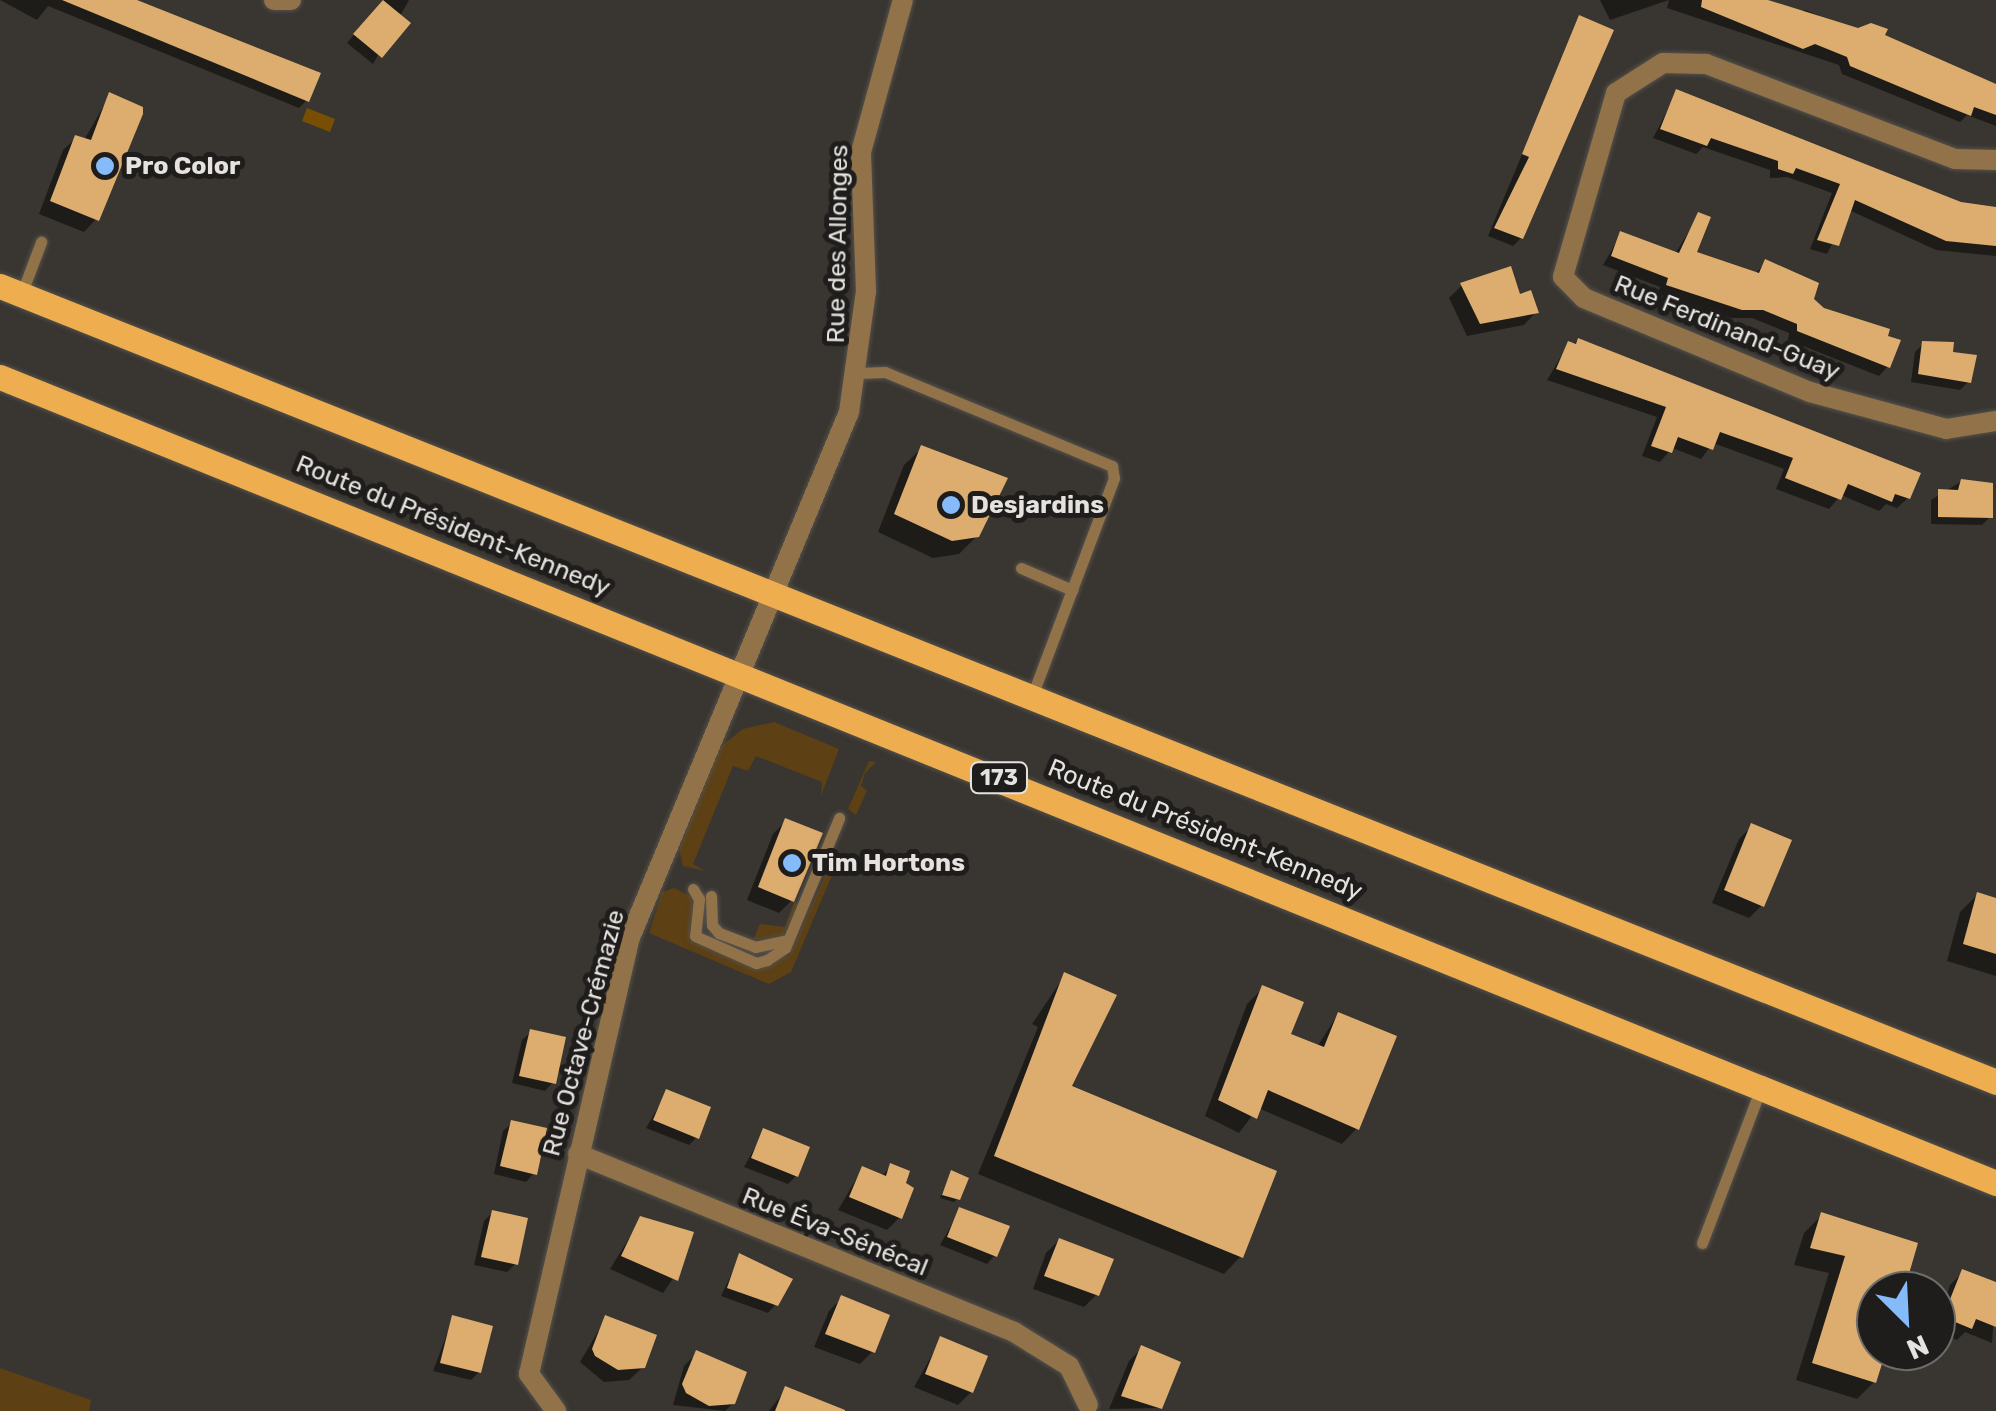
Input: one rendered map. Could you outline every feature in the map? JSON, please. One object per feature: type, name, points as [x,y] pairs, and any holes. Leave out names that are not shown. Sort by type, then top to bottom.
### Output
[{"type":"main road","name":"Route du Président-Kennedy","points":[[10,290],[1996,1082]]},
{"type":"main road","name":"Route du Président-Kennedy","points":[[0,377],[1996,1183]]},
{"type":"street","points":[[274,0],[291,0]]},
{"type":"street","name":"Rue des Allonges","points":[[737,672],[849,412],[858,373],[866,292],[861,152],[903,0]]},
{"type":"street","name":"Rue Ferdinand-Guay","points":[[1996,160],[1956,159],[1706,64],[1663,63],[1616,93],[1563,278],[1584,298],[1810,392],[1946,429],[1996,421]]},
{"type":"street","name":"Rue Octave-Crémazie","points":[[556,1411],[530,1374],[630,940],[737,672]]},
{"type":"street","name":"Rue Éva-Sénécal","points":[[578,1154],[1014,1332],[1070,1366],[1088,1405]]},
{"type":"lane","points":[[10,290],[42,242]]},
{"type":"lane","points":[[858,373],[885,372],[1112,466],[1114,478],[1031,700]]},
{"type":"lane","points":[[1021,568],[1072,590]]},
{"type":"lane","points":[[694,889],[698,940],[756,963],[778,954],[788,940],[839,818]]},
{"type":"lane","points":[[711,896],[712,925],[719,933],[755,947],[788,940]]},
{"type":"lane","points":[[1702,1243],[1762,1088]]},
{"type":"shaded area","points":[[307,108],[335,119],[330,132],[302,121]]},
{"type":"shaded area","points":[[774,722],[839,749],[821,796],[822,782],[756,756],[748,771],[733,766],[693,864],[705,871],[683,866],[679,849],[720,747],[743,729]]},
{"type":"shaded area","points":[[869,761],[876,762],[865,773],[861,786],[867,791],[856,815],[848,809]]},
{"type":"shaded area","points":[[832,861],[838,861],[791,972],[769,984],[649,933],[662,892],[674,888],[694,898],[689,941],[763,968],[789,955]]},
{"type":"shaded area","points":[[794,902],[800,904],[783,935],[753,940],[760,924],[785,927]]},
{"type":"shaded area","points":[[0,1368],[91,1400],[89,1411],[0,1411]]},
{"type":"building","points":[[62,0],[137,0],[321,73],[309,102]]},
{"type":"building","points":[[383,0],[411,23],[382,58],[353,34]]},
{"type":"building","points":[[1702,0],[1768,0],[1858,28],[1871,23],[1888,29],[1885,35],[1996,84],[1996,115],[1974,107],[1971,116],[1850,66],[1847,57],[1815,44],[1803,49],[1701,7]]},
{"type":"building","points":[[1579,15],[1614,30],[1523,239],[1494,228],[1529,157],[1522,154]]},
{"type":"building","points":[[1676,89],[1961,202],[1996,207],[1996,246],[1946,241],[1855,200],[1839,246],[1817,240],[1840,184],[1796,168],[1793,174],[1778,169],[1778,161],[1711,138],[1707,146],[1660,129]]},
{"type":"building","points":[[109,92],[143,107],[143,114],[99,221],[50,201],[75,135],[91,140]]},
{"type":"building","points":[[1698,212],[1711,217],[1697,252],[1759,273],[1765,259],[1819,283],[1814,299],[1824,308],[1890,329],[1888,336],[1901,340],[1890,368],[1797,331],[1797,324],[1763,310],[1742,310],[1666,285],[1668,278],[1611,256],[1620,231],[1679,253]]},
{"type":"building","points":[[1511,266],[1520,294],[1531,290],[1539,313],[1480,324],[1460,283]]},
{"type":"building","points":[[1578,338],[1921,473],[1910,499],[1895,494],[1892,502],[1848,484],[1841,500],[1785,478],[1793,458],[1720,432],[1713,450],[1678,437],[1672,453],[1651,446],[1666,407],[1556,369],[1568,341],[1576,344]]},
{"type":"building","points":[[1922,341],[1954,342],[1953,352],[1977,355],[1971,383],[1918,374]]},
{"type":"building","points":[[921,445],[1008,478],[979,537],[952,541],[894,514]]},
{"type":"building","points":[[1961,479],[1993,483],[1993,518],[1938,517],[1938,489],[1958,490]]},
{"type":"building","points":[[785,818],[823,833],[794,902],[758,887]]},
{"type":"building","points":[[1751,823],[1792,840],[1764,907],[1724,890]]},
{"type":"building","points":[[1977,892],[1996,898],[1996,954],[1963,944]]},
{"type":"building","points":[[1064,972],[1117,995],[1072,1086],[1277,1171],[1243,1258],[994,1156]]},
{"type":"building","points":[[1262,985],[1304,1002],[1291,1034],[1324,1047],[1338,1012],[1397,1036],[1359,1130],[1268,1090],[1257,1119],[1218,1100]]},
{"type":"building","points":[[530,1029],[566,1037],[556,1084],[519,1076]]},
{"type":"building","points":[[666,1089],[711,1107],[699,1139],[653,1120]]},
{"type":"building","points":[[511,1120],[547,1128],[537,1175],[500,1166]]},
{"type":"building","points":[[763,1128],[810,1147],[798,1177],[751,1158]]},
{"type":"building","points":[[890,1163],[910,1171],[906,1183],[914,1188],[902,1219],[849,1197],[862,1166],[886,1176]]},
{"type":"building","points":[[951,1170],[969,1178],[960,1200],[942,1195]]},
{"type":"building","points":[[959,1207],[1010,1226],[997,1257],[947,1237]]},
{"type":"building","points":[[492,1210],[528,1218],[518,1265],[481,1257]]},
{"type":"building","points":[[1821,1212],[1918,1243],[1910,1271],[1856,1271],[1856,1371],[1880,1371],[1876,1383],[1812,1363],[1845,1256],[1810,1248]]},
{"type":"building","points":[[640,1216],[694,1232],[678,1281],[621,1256]]},
{"type":"building","points":[[1059,1238],[1114,1259],[1099,1296],[1044,1276]]},
{"type":"building","points":[[739,1253],[793,1279],[778,1306],[727,1288]]},
{"type":"building","points":[[1962,1269],[1996,1282],[1996,1327],[1976,1319],[1972,1329],[1956,1322],[1956,1284]]},
{"type":"building","points":[[841,1295],[890,1315],[875,1353],[825,1334]]},
{"type":"building","points":[[452,1315],[493,1326],[481,1373],[440,1363]]},
{"type":"building","points":[[605,1315],[657,1335],[645,1368],[618,1370],[595,1356],[592,1349]]},
{"type":"building","points":[[940,1336],[988,1356],[973,1393],[925,1374]]},
{"type":"building","points":[[1141,1345],[1181,1362],[1162,1409],[1121,1396]]},
{"type":"building","points":[[696,1350],[747,1372],[735,1404],[709,1406],[686,1393],[682,1384]]},
{"type":"building","points":[[785,1386],[845,1410],[845,1411],[775,1411]]},
{"type":"place","name":"Pro Color","points":[[105,166]]},
{"type":"place","name":"Desjardins","points":[[951,505]]},
{"type":"place","name":"Tim Hortons","points":[[792,863]]}]
